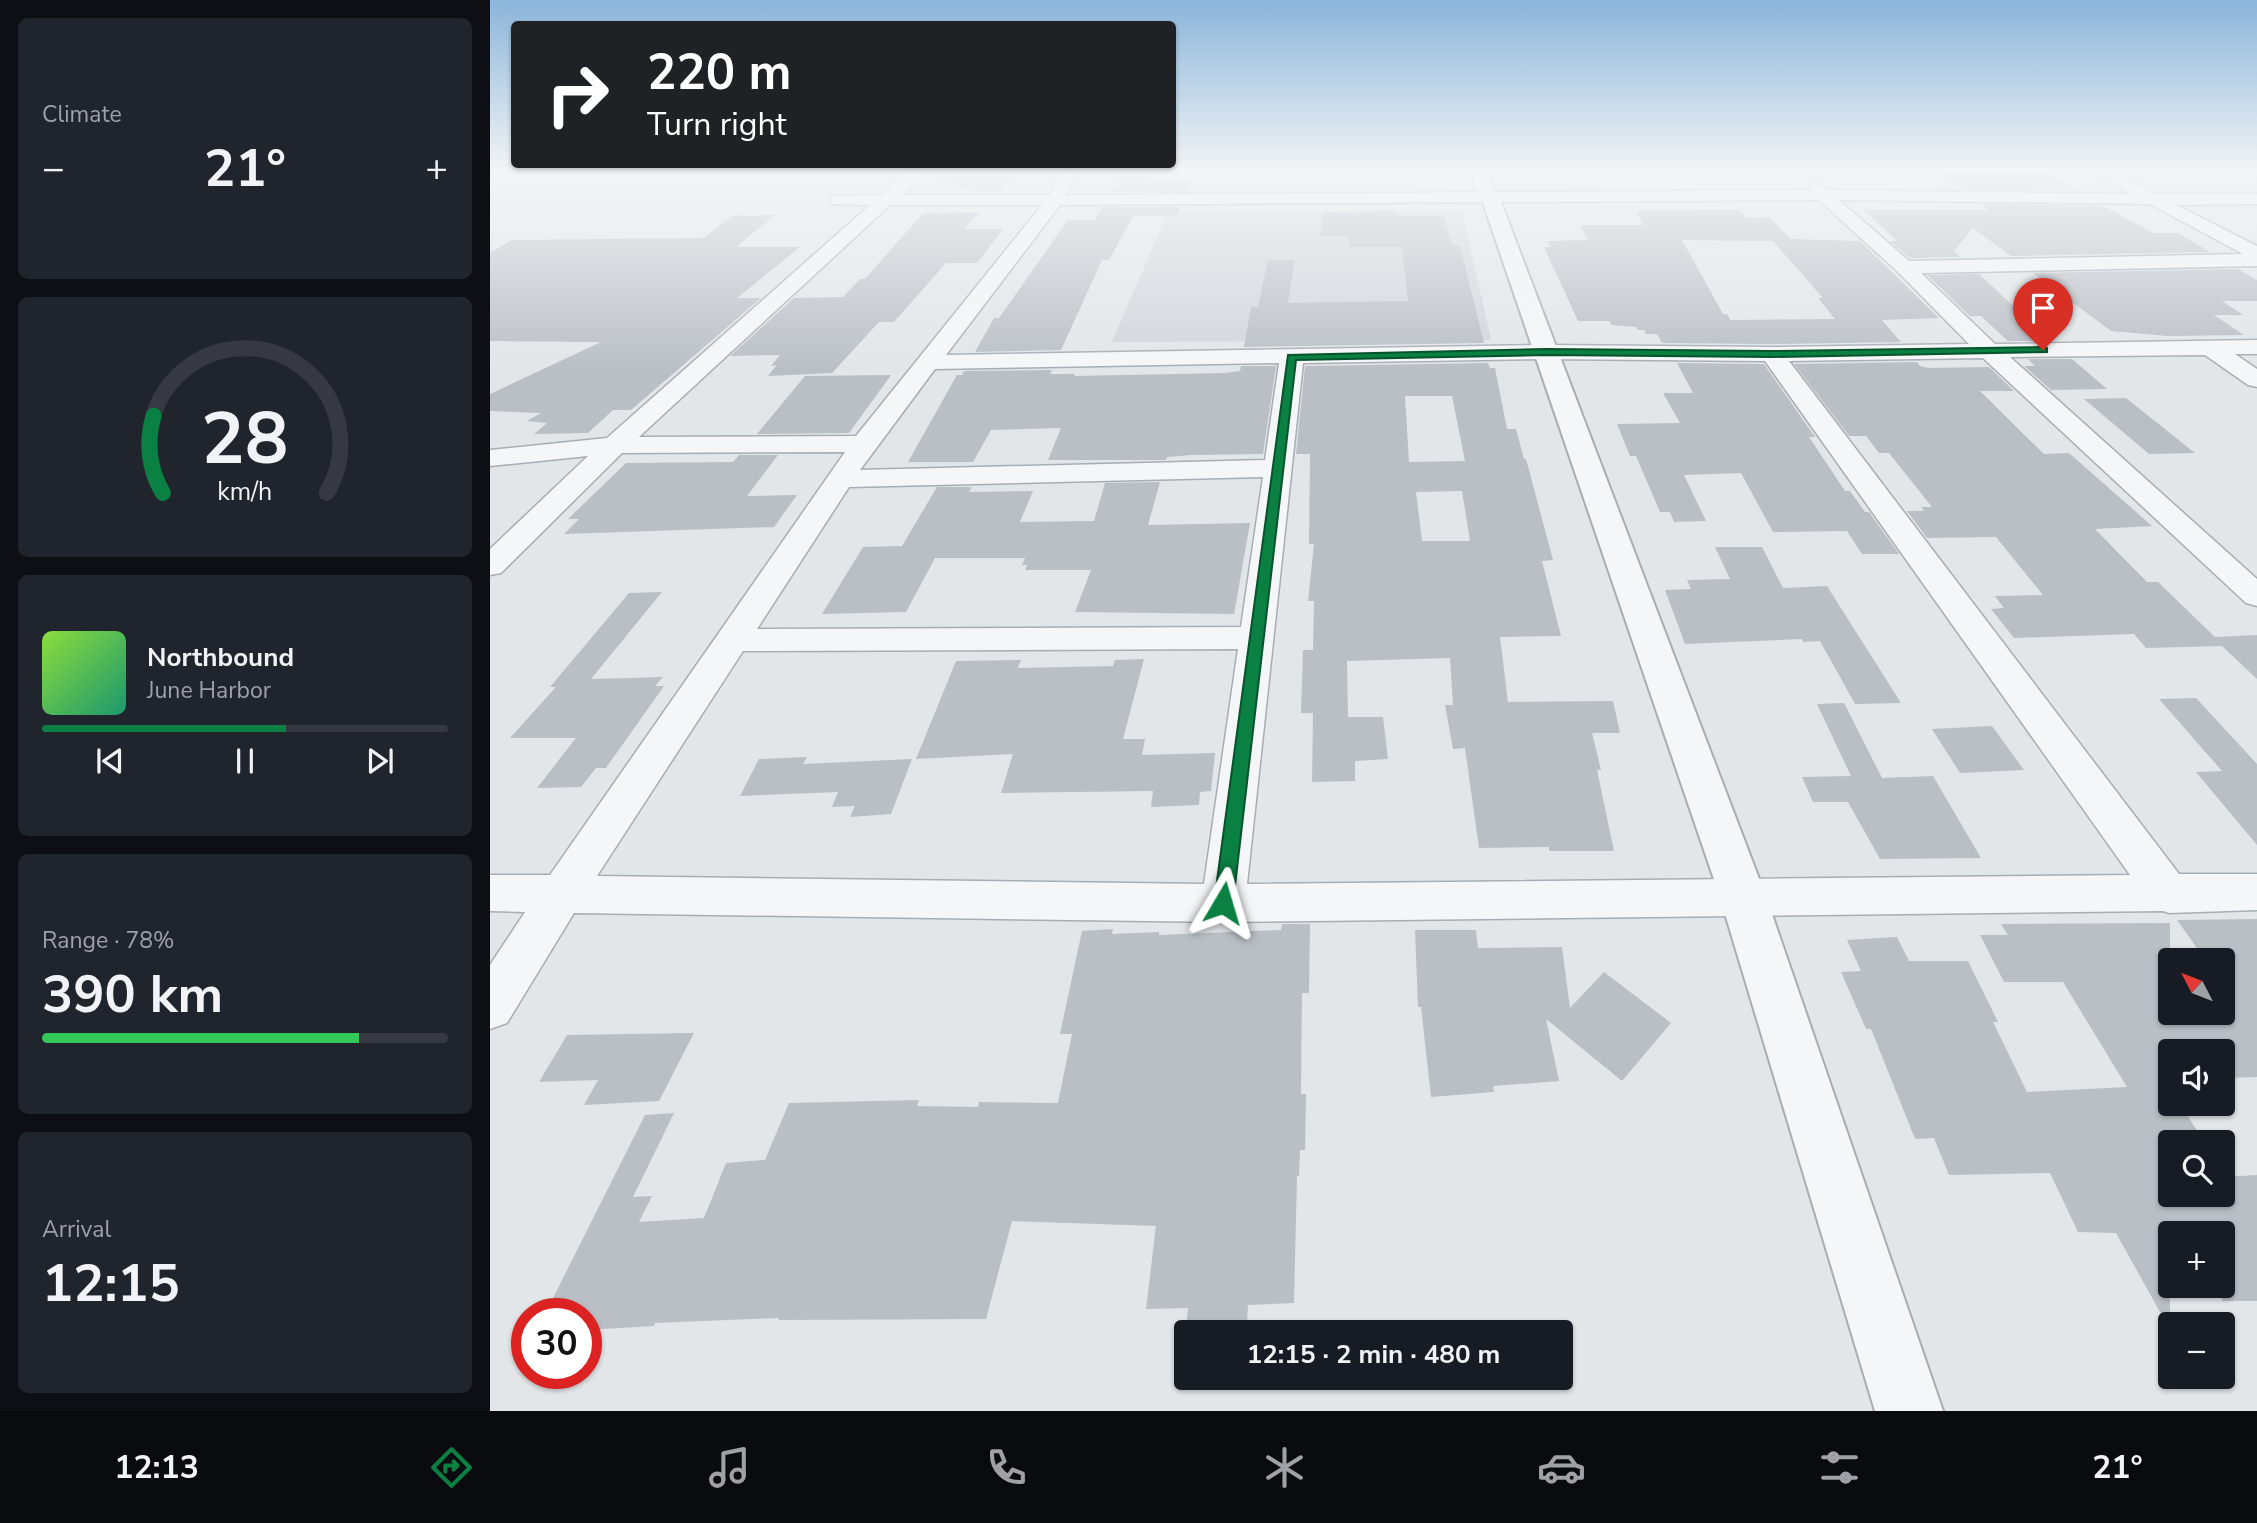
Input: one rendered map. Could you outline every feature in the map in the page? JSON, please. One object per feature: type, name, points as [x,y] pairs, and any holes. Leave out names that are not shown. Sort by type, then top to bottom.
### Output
[{"type":"street","points":[[490,566],[615,445],[844,238]]},
{"type":"street","points":[[490,1007],[562,893],[864,443],[1026,238]]},
{"type":"street","points":[[1504,238],[1743,897],[1909,1411]]},
{"type":"street","points":[[1872,238],[1988,350],[2257,596]]},
{"type":"street","points":[[2225,238],[2257,254]]},
{"type":"street","points":[[1904,267],[2257,260]]},
{"type":"street","points":[[2209,347],[2257,380]]},
{"type":"street","points":[[930,362],[1546,352],[1772,354],[2257,347]]},
{"type":"street","points":[[1772,354],[2169,895]]},
{"type":"street","points":[[1223,903],[1292,357]]},
{"type":"street","points":[[490,458],[615,445],[864,443]]},
{"type":"street","points":[[840,479],[1278,468]]},
{"type":"street","points":[[732,640],[1256,638]]},
{"type":"street","points":[[490,893],[1223,903],[2257,892]]},
{"type":"shaded area","points":[[1157,238],[1468,238],[1491,340],[1112,342]]},
{"type":"building","points":[[747,238],[736,247],[800,247],[737,298],[761,298],[631,410],[613,410],[588,433],[534,434],[547,423],[527,421],[541,413],[490,411],[490,394],[601,342],[490,341],[490,253],[512,240]]},
{"type":"building","points":[[901,238],[996,238],[977,263],[946,263],[894,322],[879,322],[832,373],[768,376],[777,365],[771,366],[780,355],[730,356],[794,298],[843,297],[860,279],[865,279]]},
{"type":"building","points":[[1055,238],[1121,238],[1109,260],[1102,260],[1061,350],[975,352],[994,318],[999,318]]},
{"type":"building","points":[[1349,238],[1450,238],[1452,246],[1460,246],[1484,343],[1244,347],[1251,307],[1258,307],[1268,260],[1295,260],[1288,303],[1408,301],[1402,247],[1349,247]]},
{"type":"building","points":[[1587,238],[1789,238],[1860,241],[1939,318],[1882,320],[1901,342],[1662,343],[1657,334],[1646,334],[1644,330],[1638,330],[1636,327],[1611,325],[1610,321],[1578,321],[1544,247],[1550,247],[1548,241],[1588,240]],"holes":[[[1682,240],[1773,241],[1823,298],[1818,298],[1835,319],[1730,320],[1727,314],[1723,314]]]},
{"type":"building","points":[[1894,238],[1965,238],[1954,251],[1960,257],[1910,258],[1890,241],[1897,241]]},
{"type":"building","points":[[1986,238],[2186,238],[2210,252],[2011,256]]},
{"type":"building","points":[[2238,269],[2257,280],[2257,301],[2222,301],[2243,315],[2214,315],[2244,335],[2168,336],[2111,331],[2033,273]]},
{"type":"building","points":[[1979,274],[2051,341],[2008,341],[1981,316],[1970,316],[1927,275]]},
{"type":"building","points":[[2028,359],[2072,359],[2107,389],[2051,390],[2024,366],[2035,366]]},
{"type":"building","points":[[1917,362],[1920,366],[1929,368],[1989,367],[2014,391],[1980,391],[2044,454],[2069,453],[2152,526],[2095,529],[2147,582],[2158,582],[2215,637],[2257,635],[2257,679],[2222,646],[2146,648],[2134,634],[2014,638],[1991,609],[2004,608],[1995,596],[2043,595],[1996,537],[1927,538],[1907,511],[1924,511],[1921,507],[1932,507],[1889,453],[1879,453],[1866,436],[1849,436],[1794,364]]},
{"type":"building","points":[[1488,363],[1490,368],[1495,368],[1507,429],[1516,429],[1553,560],[1542,561],[1561,636],[1500,637],[1508,702],[1613,701],[1620,733],[1592,733],[1614,851],[1549,851],[1549,847],[1479,848],[1465,748],[1453,749],[1445,705],[1453,705],[1450,658],[1347,661],[1348,717],[1383,717],[1388,759],[1355,761],[1355,781],[1312,782],[1313,713],[1301,713],[1303,650],[1313,650],[1314,601],[1308,601],[1314,544],[1309,544],[1310,454],[1296,454],[1305,366]],"holes":[[[1405,396],[1452,396],[1465,461],[1409,462]],[[1462,491],[1470,541],[1422,541],[1416,492]]]},
{"type":"building","points":[[1677,363],[1764,364],[1815,437],[1809,437],[1845,491],[1850,491],[1865,512],[1869,512],[1899,554],[1862,554],[1847,531],[1773,532],[1741,473],[1684,475],[1706,521],[1674,522],[1670,512],[1660,512],[1636,456],[1630,456],[1617,424],[1680,423],[1663,393],[1693,393]]},
{"type":"building","points":[[1241,366],[1276,366],[1263,454],[1191,455],[1167,457],[1166,460],[1048,460],[1061,428],[991,430],[973,462],[908,462],[957,375],[962,375],[964,371],[1052,370],[1050,374],[1075,374],[1074,376],[1225,373],[1240,371]]},
{"type":"building","points":[[891,375],[849,433],[757,434],[805,376]]},
{"type":"building","points":[[2126,398],[2195,453],[2149,454],[2084,399]]},
{"type":"building","points":[[739,455],[778,455],[747,496],[797,495],[774,527],[564,534],[579,519],[568,519],[626,463],[733,462]]},
{"type":"building","points":[[1160,482],[1148,525],[1250,523],[1234,614],[1075,612],[1091,570],[1025,570],[1027,565],[1022,565],[1025,558],[935,558],[906,612],[822,614],[863,547],[902,546],[937,487],[972,487],[969,492],[1033,491],[1020,522],[1094,521],[1105,483]]},
{"type":"building","points":[[1715,547],[1762,547],[1783,588],[1827,586],[1901,703],[1855,704],[1820,641],[1803,642],[1802,639],[1685,644],[1665,590],[1691,589],[1687,580],[1730,579]]},
{"type":"building","points":[[662,592],[591,679],[663,677],[655,686],[664,686],[606,768],[596,768],[581,787],[537,788],[576,738],[510,738],[556,687],[550,687],[629,593]]},
{"type":"building","points":[[1144,659],[1123,739],[1145,739],[1142,755],[1215,753],[1211,791],[1200,792],[1199,805],[1151,807],[1153,791],[1001,793],[1013,754],[916,759],[956,661],[1021,660],[1018,668],[1113,666],[1115,660]]},
{"type":"building","points":[[2196,698],[2257,764],[2257,845],[2196,772],[2222,771],[2159,699]]},
{"type":"building","points":[[1844,703],[1882,778],[1933,776],[1981,858],[1880,859],[1848,802],[1813,802],[1802,777],[1851,776],[1817,704]]},
{"type":"building","points":[[1992,726],[2024,770],[1960,773],[1932,729]]},
{"type":"building","points":[[807,757],[803,764],[912,759],[891,814],[850,817],[855,806],[832,807],[838,792],[740,796],[759,759]]},
{"type":"building","points":[[2257,919],[2257,1077],[2235,1078],[2235,1039],[2158,1039],[2158,1116],[2188,1116],[2197,1130],[2158,1130],[2158,1207],[2235,1207],[2235,1176],[2257,1175],[2257,1301],[2222,1301],[2222,1298],[2235,1298],[2235,1221],[2158,1221],[2158,1298],[2170,1298],[2170,1312],[2160,1312],[2116,1233],[2078,1232],[2050,1173],[1949,1175],[1934,1138],[1915,1139],[1871,1029],[1866,1029],[1841,972],[1861,971],[1847,940],[1897,937],[1909,961],[1968,961],[1998,1022],[1993,1022],[2027,1092],[2127,1087],[2063,982],[2004,982],[1980,935],[2008,935],[2001,924],[2170,923],[2170,948],[2158,948],[2158,1026],[2235,1026],[2235,948],[2197,948],[2177,920]]},
{"type":"building","points":[[1282,924],[1310,924],[1309,993],[1302,993],[1301,1094],[1306,1094],[1305,1150],[1300,1150],[1297,1176],[1294,1303],[1248,1305],[1247,1320],[1187,1320],[1188,1308],[1146,1309],[1156,1226],[1012,1221],[986,1319],[778,1320],[779,1318],[655,1323],[654,1326],[602,1329],[602,1298],[553,1298],[645,1115],[674,1113],[633,1197],[652,1196],[639,1222],[704,1218],[726,1163],[765,1160],[789,1103],[919,1100],[917,1106],[978,1107],[979,1102],[1058,1103],[1072,1034],[1060,1034],[1082,931],[1113,929],[1112,934],[1159,932],[1159,935],[1281,930]]},
{"type":"building","points":[[1415,930],[1476,930],[1478,948],[1562,947],[1570,1008],[1604,972],[1671,1023],[1622,1081],[1546,1019],[1559,1081],[1493,1086],[1494,1092],[1431,1097],[1421,1007],[1418,1007]]},
{"type":"building","points":[[694,1033],[659,1101],[584,1105],[598,1080],[539,1082],[567,1035]]},
{"type":"route","points":[[1223,903],[1292,357],[1546,352],[1772,354],[2043,350]]}]
